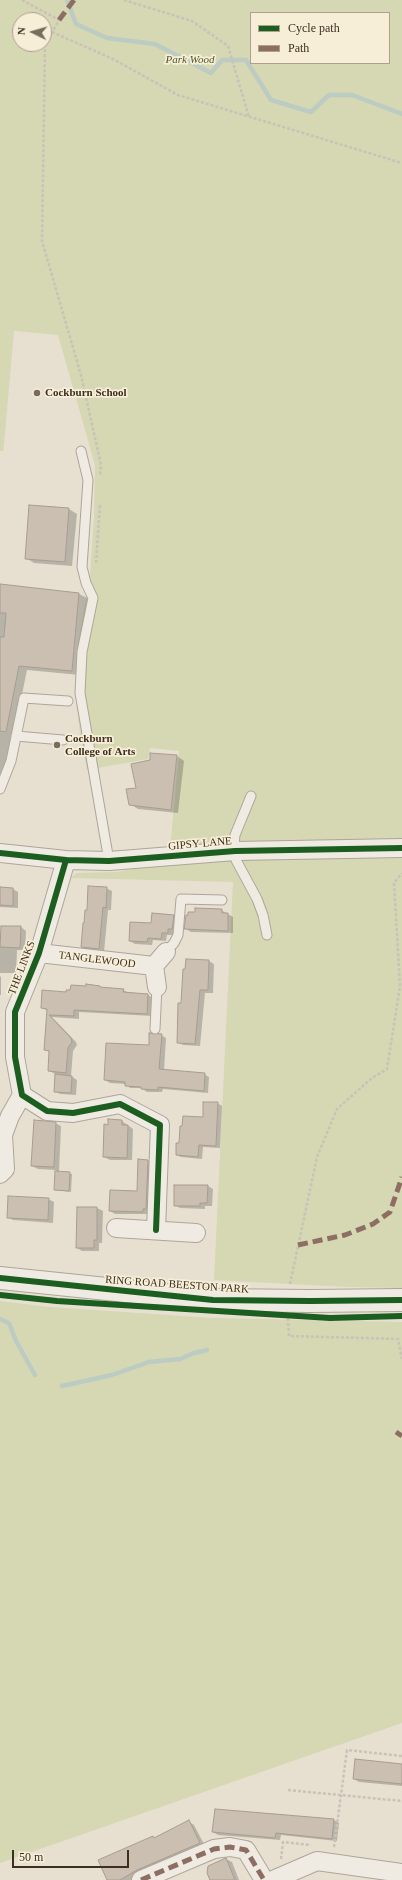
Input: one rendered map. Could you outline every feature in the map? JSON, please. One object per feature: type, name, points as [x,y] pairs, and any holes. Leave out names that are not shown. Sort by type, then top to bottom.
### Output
[{"type":"street","name":"GIPSY LANE","points":[[0,853],[66,860],[109,861],[237,851],[402,848]]},
{"type":"street","name":"THE LINKS","points":[[22,1095],[15,1057],[16,1012],[40,953],[66,860]]},
{"type":"street","points":[[157,987],[154,966],[166,952]]},
{"type":"street","name":"TANGLEWOOD","points":[[40,953],[154,966]]},
{"type":"street","points":[[8,1172],[3,1135],[10,1116],[22,1095],[47,1111],[73,1113],[120,1104],[160,1125],[156,1230]]},
{"type":"street","points":[[116,1228],[196,1233]]},
{"type":"street","name":"RING ROAD BEESTON PARK","points":[[0,1278],[213,1300],[287,1312],[402,1300]]},
{"type":"street","points":[[141,1880],[214,1849],[230,1847],[246,1850],[264,1880]]},
{"type":"street","points":[[274,1880],[317,1861],[402,1872]]},
{"type":"lane","points":[[81,451],[88,480],[82,567],[86,583],[93,598],[82,652],[80,693],[109,861]]},
{"type":"lane","points":[[0,789],[11,761],[24,698],[68,701]]},
{"type":"lane","points":[[16,736],[63,740]]},
{"type":"lane","points":[[251,796],[235,835],[234,845],[237,851],[236,860],[256,899],[267,935]]},
{"type":"lane","points":[[166,952],[174,943],[178,935],[181,899],[222,900]]},
{"type":"lane","points":[[155,1029],[157,987]]},
{"type":"path","points":[[22,0],[44,12]]},
{"type":"path","points":[[124,0],[192,21],[228,46],[249,117]]},
{"type":"path","points":[[52,16],[59,20],[52,32],[113,59],[178,95],[402,163]]},
{"type":"path","points":[[45,52],[42,241],[81,375],[100,466],[100,481]]},
{"type":"path","points":[[96,567],[100,497]]},
{"type":"path","points":[[402,873],[394,883],[400,986],[387,1069],[372,1078],[338,1109],[317,1157],[287,1312],[289,1336],[398,1340],[402,1359]]},
{"type":"path","points":[[332,1863],[340,1794],[348,1750],[402,1756]]},
{"type":"path","points":[[288,1790],[402,1801]]},
{"type":"green space","name":"Park Wood","points":[[0,0],[402,0],[402,1288],[347,1287],[214,1280],[233,882],[70,878],[77,873],[117,872],[141,867],[170,849],[179,751],[150,748],[148,759],[87,770],[80,735],[76,696],[78,644],[90,575],[94,517],[95,465],[58,335],[14,331],[3,451],[0,451]]},
{"type":"green space","points":[[0,1301],[50,1307],[213,1318],[402,1322],[402,1723],[0,1863]]},
{"type":"building","points":[[29,505],[69,508],[65,562],[25,559]]},
{"type":"building","points":[[0,584],[79,593],[72,671],[19,666],[6,732],[0,731],[0,637],[4,637],[6,613],[0,613]]},
{"type":"building","points":[[150,753],[177,755],[171,810],[129,805],[126,789],[136,788],[131,764],[150,760]]},
{"type":"building","points":[[88,886],[107,887],[106,908],[103,907],[99,949],[81,947],[85,910],[87,910]]},
{"type":"building","points":[[0,887],[13,888],[13,906],[0,905]]},
{"type":"building","points":[[195,908],[222,909],[222,913],[228,913],[228,931],[184,929],[186,915],[188,915],[188,912],[195,912]]},
{"type":"building","points":[[152,913],[174,915],[172,929],[168,929],[168,933],[162,933],[161,939],[148,938],[147,942],[129,941],[130,922],[151,923]]},
{"type":"building","points":[[1,926],[21,926],[20,948],[0,947]]},
{"type":"building","points":[[186,959],[209,960],[208,990],[200,990],[195,1044],[177,1043],[178,1003],[181,1003],[183,969],[185,969]]},
{"type":"building","points":[[86,984],[124,989],[123,992],[148,994],[147,1014],[74,1010],[74,1016],[49,1015],[71,1038],[72,1042],[68,1048],[66,1073],[48,1071],[49,1051],[44,1050],[47,1009],[41,1008],[42,990],[66,992],[66,990],[70,990],[71,985],[86,986]]},
{"type":"building","points":[[149,1033],[162,1034],[159,1069],[205,1073],[204,1091],[158,1087],[158,1090],[141,1089],[141,1087],[125,1086],[125,1082],[104,1080],[106,1043],[149,1045]]},
{"type":"building","points":[[55,1074],[72,1076],[71,1093],[54,1092]]},
{"type":"building","points":[[203,1102],[218,1102],[216,1146],[199,1145],[198,1157],[176,1155],[176,1143],[179,1143],[180,1126],[182,1126],[183,1116],[203,1117]]},
{"type":"building","points":[[108,1119],[122,1120],[122,1125],[128,1125],[127,1158],[103,1157],[104,1124],[108,1125]]},
{"type":"building","points":[[34,1120],[56,1122],[54,1167],[31,1166]]},
{"type":"building","points":[[138,1159],[148,1160],[146,1209],[143,1209],[143,1212],[109,1211],[110,1190],[137,1191]]},
{"type":"building","points":[[55,1171],[70,1172],[69,1191],[54,1190]]},
{"type":"building","points":[[174,1185],[208,1185],[207,1203],[200,1203],[200,1206],[174,1206]]},
{"type":"building","points":[[8,1196],[49,1198],[48,1220],[7,1218]]},
{"type":"building","points":[[77,1207],[97,1207],[97,1240],[94,1240],[94,1248],[76,1248]]},
{"type":"building","points":[[355,1759],[402,1764],[402,1784],[353,1779]]},
{"type":"building","points":[[215,1809],[334,1819],[332,1839],[276,1833],[275,1838],[212,1832]]},
{"type":"building","points":[[189,1820],[200,1843],[137,1870],[120,1880],[107,1880],[98,1860],[153,1836],[154,1838]]},
{"type":"building","points":[[226,1858],[235,1880],[210,1880],[207,1873],[208,1866]]},
{"type":"waterway","points":[[67,0],[76,24],[107,38],[155,44],[211,73],[222,60],[246,60],[271,100],[311,112],[329,95],[352,95],[402,114]]},
{"type":"waterway","points":[[0,1319],[9,1323],[16,1341],[35,1375]]},
{"type":"waterway","points":[[62,1386],[112,1375],[149,1362],[180,1359],[194,1353],[207,1350]]},
{"type":"marked path","points":[[59,20],[74,0]]},
{"type":"marked path","points":[[298,1245],[345,1235],[373,1224],[390,1212],[402,1177]]},
{"type":"marked path","points":[[396,1432],[402,1436]]},
{"type":"marked path","points":[[141,1880],[214,1849],[230,1847],[246,1850],[264,1880]]},
{"type":"cycle path","points":[[0,853],[66,860],[109,861],[235,851],[402,848]]},
{"type":"cycle path","points":[[66,860],[39,953],[15,1012],[15,1057],[22,1095],[47,1111],[73,1113],[120,1104],[160,1125],[156,1230]]},
{"type":"cycle path","points":[[0,1278],[213,1300],[402,1300]]},
{"type":"cycle path","points":[[0,1295],[57,1301],[330,1318],[402,1316]]},
{"type":"place","name":"Cockburn School","points":[[37,393]]},
{"type":"place","name":"Cockburn College of Arts","points":[[57,745]]}]
